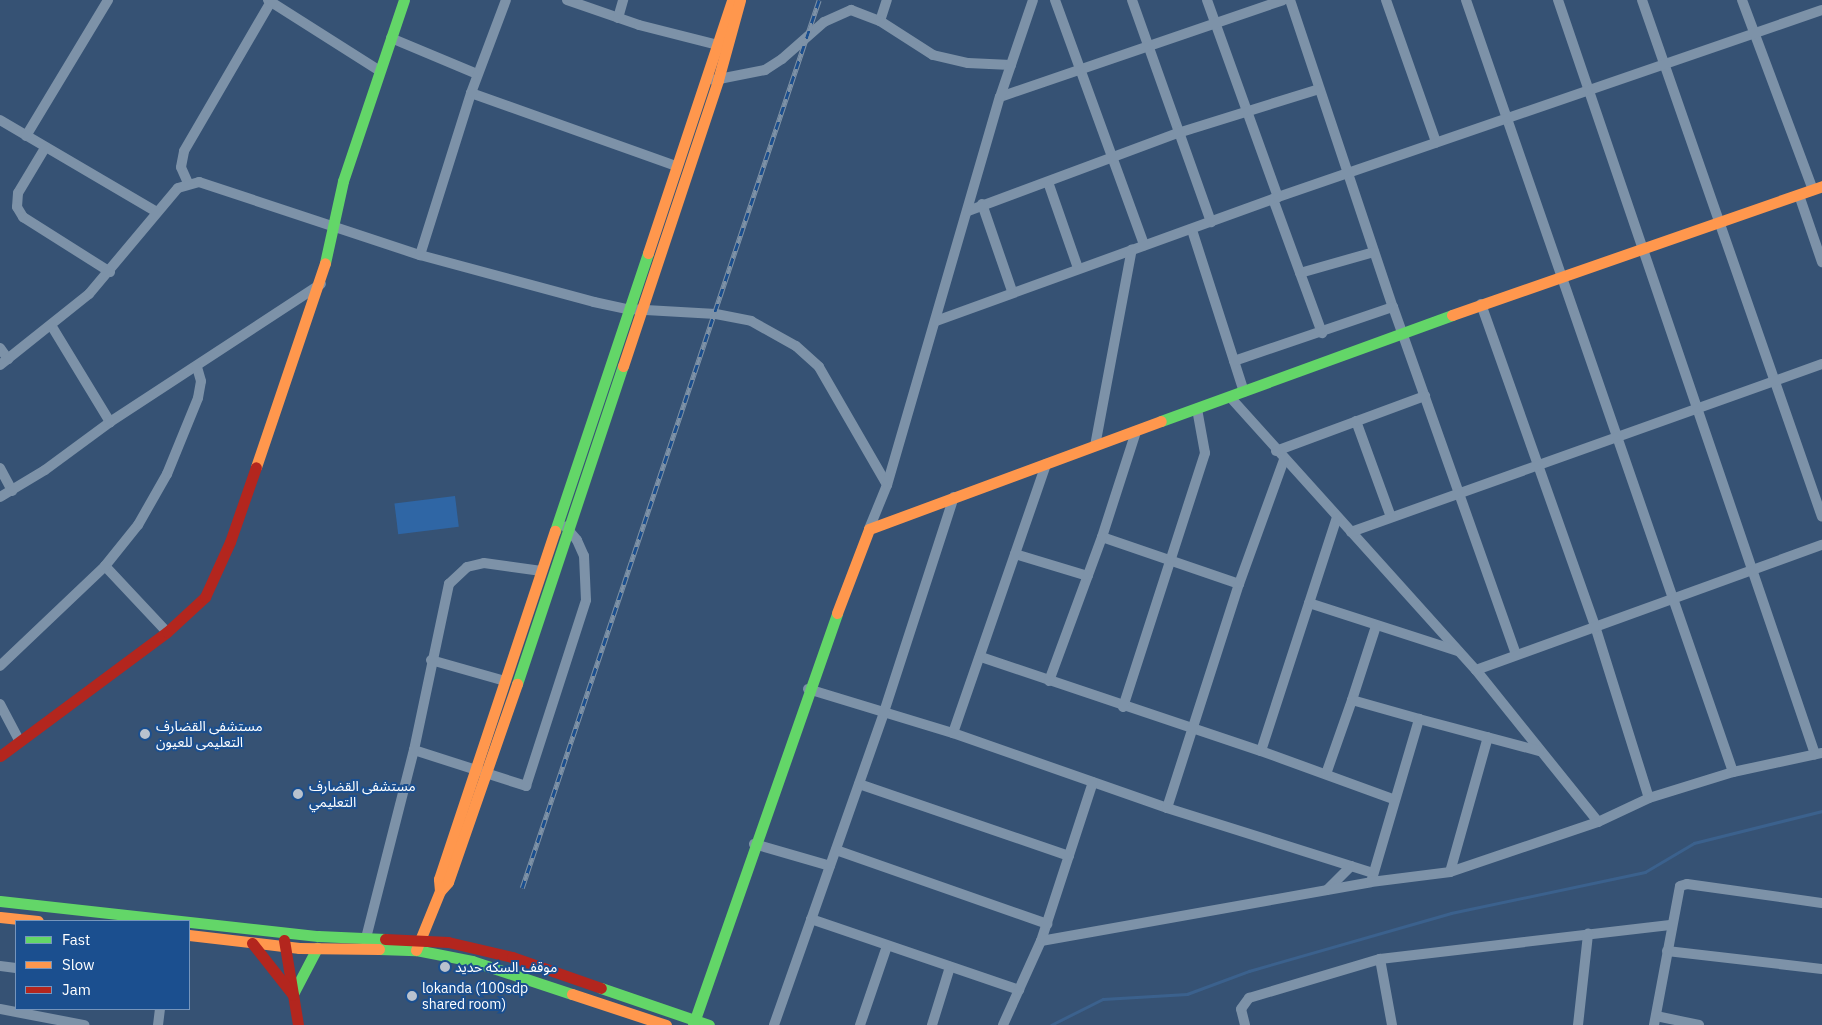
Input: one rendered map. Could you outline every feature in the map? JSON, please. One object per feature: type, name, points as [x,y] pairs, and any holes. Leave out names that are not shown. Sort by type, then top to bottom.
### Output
[{"type":"main road","points":[[0,756],[190,614],[213,582],[230,542],[321,284],[343,181],[404,0]]},
{"type":"main road","points":[[416,950],[440,891],[448,882],[481,772],[505,681],[541,571],[705,81],[723,46],[739,1]]},
{"type":"main road","points":[[481,772],[569,528],[642,309],[718,80],[723,46]]},
{"type":"main road","points":[[694,1023],[808,689],[869,529],[1136,432],[1402,332],[1817,188]]},
{"type":"main road","points":[[0,900],[169,920]]},
{"type":"main road","points":[[0,917],[28,920]]},
{"type":"main road","points":[[190,922],[283,933],[366,938],[420,938],[469,946],[528,962],[694,1023],[709,1025]]},
{"type":"main road","points":[[283,933],[298,1025]]},
{"type":"main road","points":[[294,992],[300,934]]},
{"type":"main road","points":[[190,935],[299,948],[416,950],[472,960],[666,1025]]},
{"type":"main road","points":[[252,943],[294,992]]},
{"type":"main road","points":[[294,992],[318,948]]},
{"type":"main road","points":[[523,976],[528,962]]},
{"type":"street","points":[[26,136],[108,0]]},
{"type":"street","points":[[420,255],[477,74],[506,0]]},
{"type":"street","points":[[567,0],[618,18],[723,46]]},
{"type":"street","points":[[618,18],[623,0]]},
{"type":"street","points":[[880,21],[887,0]]},
{"type":"street","points":[[869,529],[887,485],[1000,98],[1033,0]]},
{"type":"street","points":[[1055,0],[1115,157],[1144,245]]},
{"type":"street","points":[[1132,0],[1211,222]]},
{"type":"street","points":[[1208,0],[1300,274],[1322,333]]},
{"type":"street","points":[[1000,98],[1082,68],[1283,0]]},
{"type":"street","points":[[1290,0],[1393,307],[1516,654]]},
{"type":"street","points":[[1386,0],[1436,142]]},
{"type":"street","points":[[1466,0],[1733,772]]},
{"type":"street","points":[[1041,941],[1326,890],[1372,878],[1450,872],[1598,822],[1649,798],[1733,772],[1818,753],[1696,409],[1590,90],[1558,0]]},
{"type":"street","points":[[1642,0],[1822,516]]},
{"type":"street","points":[[1742,0],[1817,188]]},
{"type":"street","points":[[936,321],[1078,268],[1192,230],[1276,198],[1822,8],[1819,0]]},
{"type":"street","points":[[188,183],[181,167],[184,151],[270,1],[380,70]]},
{"type":"street","points":[[705,81],[765,70],[836,14],[851,10],[880,21],[933,55],[968,63],[1011,66]]},
{"type":"street","points":[[391,38],[477,74]]},
{"type":"street","points":[[968,211],[982,204],[1048,182],[1178,133],[1319,89]]},
{"type":"street","points":[[471,93],[676,166]]},
{"type":"street","points":[[0,120],[157,212]]},
{"type":"street","points":[[45,148],[18,193],[17,206],[23,218],[110,272]]},
{"type":"street","points":[[0,348],[4,362],[51,325],[110,272],[178,188],[188,183],[199,182],[420,255],[628,309],[716,314],[751,321],[796,346],[819,367],[887,485]]},
{"type":"street","points":[[1048,182],[1078,268]]},
{"type":"street","points":[[1799,195],[1822,262]]},
{"type":"street","points":[[982,204],[1012,292]]},
{"type":"street","points":[[1192,230],[1244,392]]},
{"type":"street","points":[[1095,446],[1132,249]]},
{"type":"street","points":[[1300,274],[1374,252]]},
{"type":"street","points":[[0,497],[45,470],[110,422],[197,367],[321,284]]},
{"type":"street","points":[[1481,304],[1595,626],[1649,798]]},
{"type":"street","points":[[1234,361],[1322,333],[1393,307]]},
{"type":"street","points":[[51,325],[110,422]]},
{"type":"street","points":[[1351,532],[1458,492],[1822,364]]},
{"type":"street","points":[[0,666],[105,566],[138,525],[168,474],[201,387],[197,367]]},
{"type":"street","points":[[1276,452],[1425,396]]},
{"type":"street","points":[[1230,397],[1276,452],[1460,651],[1598,822]]},
{"type":"street","points":[[1124,707],[1205,453],[1197,408]]},
{"type":"street","points":[[1356,421],[1391,517]]},
{"type":"street","points":[[1049,681],[1102,537],[1136,432]]},
{"type":"street","points":[[1167,808],[1239,584],[1284,460]]},
{"type":"street","points":[[952,733],[981,657],[1046,464]]},
{"type":"street","points":[[0,468],[12,491]]},
{"type":"street","points":[[774,1025],[884,712],[954,497]]},
{"type":"street","points":[[1261,751],[1337,518]]},
{"type":"street","points":[[414,750],[524,787],[530,775],[586,600],[584,556],[569,528],[558,520]]},
{"type":"street","points":[[1102,537],[1239,584]]},
{"type":"street","points":[[1476,670],[1673,597],[1822,545]]},
{"type":"street","points":[[1015,554],[1088,576]]},
{"type":"street","points":[[366,938],[414,750],[431,660],[449,584],[467,567],[484,564],[541,571]]},
{"type":"street","points":[[105,566],[167,632]]},
{"type":"street","points":[[1309,603],[1376,626],[1460,651]]},
{"type":"street","points":[[1326,774],[1376,626]]},
{"type":"street","points":[[981,657],[1124,707],[1261,751],[1393,799]]},
{"type":"street","points":[[431,660],[505,681]]},
{"type":"street","points":[[808,689],[952,733],[1167,808],[1351,866],[1372,878]]},
{"type":"street","points":[[1352,700],[1539,751]]},
{"type":"street","points":[[0,704],[20,742]]},
{"type":"street","points":[[1372,878],[1393,799],[1419,719]]},
{"type":"street","points":[[1450,872],[1488,736]]},
{"type":"street","points":[[1003,1025],[1041,941],[1093,782]]},
{"type":"street","points":[[859,784],[1069,856]]},
{"type":"street","points":[[754,844],[830,866]]},
{"type":"street","points":[[836,850],[1047,924]]},
{"type":"street","points":[[1326,890],[1351,866]]},
{"type":"street","points":[[1699,1025],[1655,1021],[1677,889],[1683,884],[1822,903]]},
{"type":"street","points":[[811,919],[1019,990]]},
{"type":"street","points":[[1246,1025],[1241,1009],[1250,998],[1380,959],[1670,925]]},
{"type":"street","points":[[1578,1025],[1588,934]]},
{"type":"street","points":[[860,1025],[887,946]]},
{"type":"street","points":[[1667,951],[1822,969]]},
{"type":"street","points":[[1380,959],[1392,1025]]},
{"type":"street","points":[[0,966],[15,968]]},
{"type":"street","points":[[932,1025],[950,967]]},
{"type":"street","points":[[0,1010],[84,1025]]},
{"type":"street","points":[[158,1025],[160,1010]]},
{"type":"shaded area","points":[[455,496],[459,527],[398,534],[394,503]]},
{"type":"waterway","points":[[1051,1025],[1103,999],[1187,994],[1249,971],[1451,913],[1645,872],[1694,843],[1822,811]]},
{"type":"railway","points":[[522,888],[819,0]]},
{"type":"traffic: fast","points":[[325,263],[343,181],[404,0]]},
{"type":"traffic: fast","points":[[555,531],[648,253]]},
{"type":"traffic: fast","points":[[1161,421],[1452,315]]},
{"type":"traffic: fast","points":[[517,684],[623,366]]},
{"type":"traffic: fast","points":[[693,1025],[837,613]]},
{"type":"traffic: fast","points":[[0,901],[173,920]]},
{"type":"traffic: fast","points":[[190,922],[318,936],[385,939]]},
{"type":"traffic: fast","points":[[294,992],[317,948]]},
{"type":"traffic: fast","points":[[379,949],[416,950],[472,961],[572,994]]},
{"type":"traffic: fast","points":[[601,988],[709,1025]]},
{"type":"traffic: slow","points":[[648,253],[732,0]]},
{"type":"traffic: slow","points":[[623,366],[718,80],[740,0]]},
{"type":"traffic: slow","points":[[1452,315],[1822,186]]},
{"type":"traffic: slow","points":[[256,467],[325,263]]},
{"type":"traffic: slow","points":[[837,613],[869,529],[1161,421]]},
{"type":"traffic: slow","points":[[440,891],[439,879],[555,531]]},
{"type":"traffic: slow","points":[[416,950],[440,891],[448,882],[517,684]]},
{"type":"traffic: slow","points":[[0,917],[28,920]]},
{"type":"traffic: slow","points":[[190,935],[299,948],[379,949]]},
{"type":"traffic: slow","points":[[572,994],[666,1025]]},
{"type":"traffic: jam","points":[[0,756],[167,632],[205,597],[230,542],[256,467]]},
{"type":"traffic: jam","points":[[385,939],[448,942],[512,957],[601,988]]},
{"type":"traffic: jam","points":[[284,940],[298,1025]]},
{"type":"traffic: jam","points":[[252,943],[293,995]]},
{"type":"place","name":"مستشفى القضارف التعليمى للعيون","points":[[145,734]]},
{"type":"place","name":"مستشفى القضارف التعليمي","points":[[298,794]]},
{"type":"place","name":"موقف السكه حديد","points":[[445,967]]},
{"type":"place","name":"lokanda (100sdp shared room)","points":[[412,996]]}]
